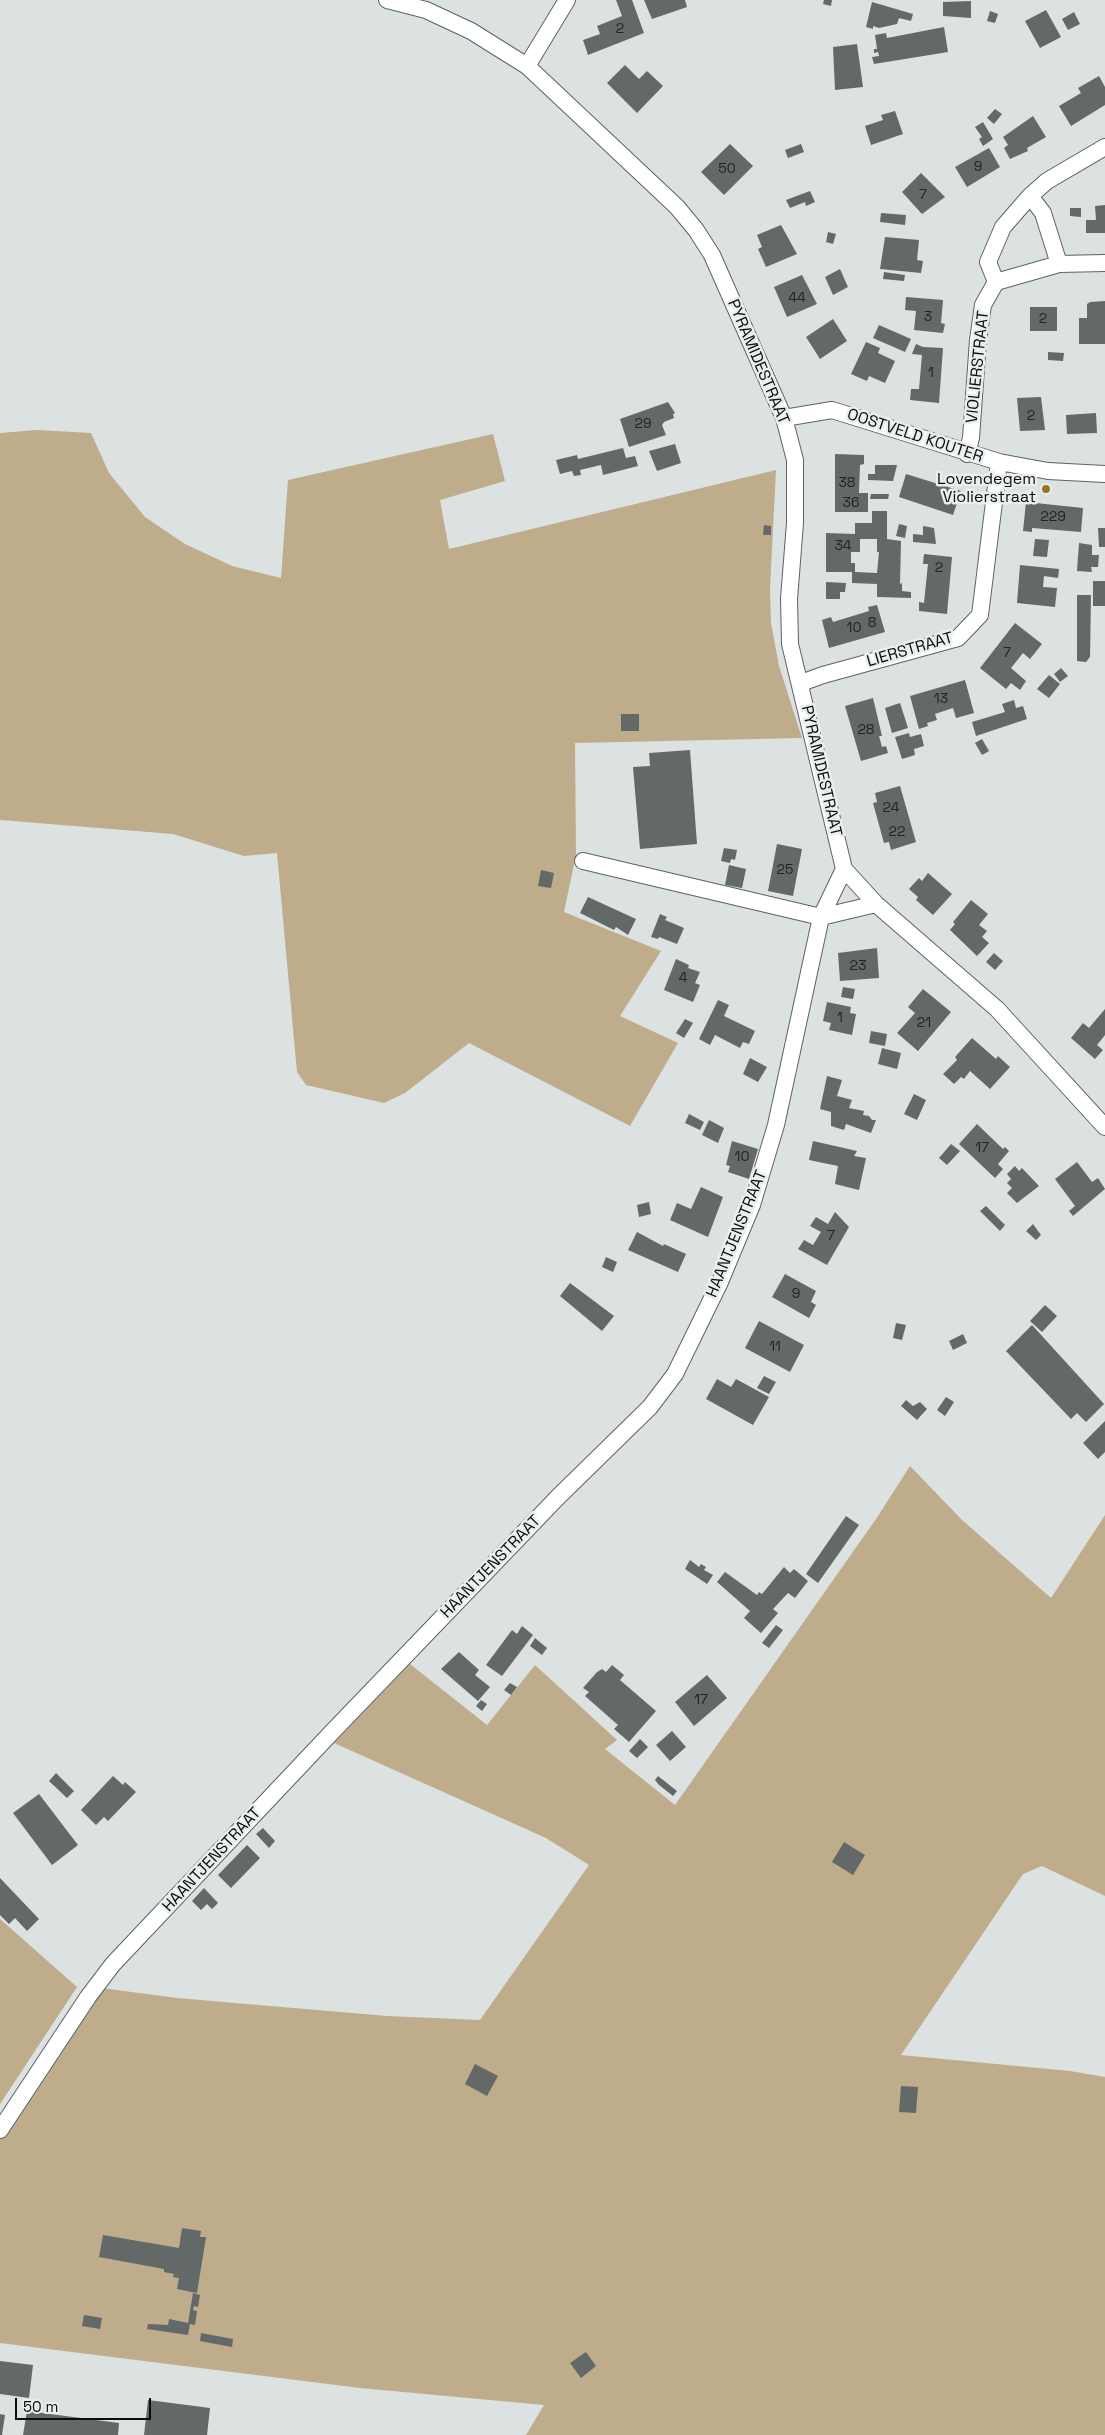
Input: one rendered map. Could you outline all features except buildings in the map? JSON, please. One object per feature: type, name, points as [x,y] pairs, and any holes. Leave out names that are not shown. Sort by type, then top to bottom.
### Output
[{"type":"street","name":"PYRAMIDESTRAAT","points":[[387,0],[426,10],[471,31],[526,66],[670,200],[696,230],[712,255],[784,418],[795,460],[795,523],[788,599],[790,644],[801,683],[844,869],[876,904],[997,1009],[1105,1127]]},
{"type":"street","points":[[526,66],[567,0]]},
{"type":"street","points":[[1105,147],[1047,181],[1030,196],[1003,227],[988,262],[996,282],[1060,264],[1105,263]]},
{"type":"street","points":[[1030,196],[1043,213],[1060,264]]},
{"type":"street","name":"VIOLIERSTRAAT","points":[[967,454],[971,438],[978,340],[983,305],[996,282]]},
{"type":"street","name":"OOSTVELD KOUTER","points":[[784,418],[832,410],[967,454],[999,462],[1048,471],[1105,474]]},
{"type":"street","name":"LIERSTRAAT","points":[[801,683],[823,675],[958,638],[980,615],[999,462]]},
{"type":"street","points":[[583,861],[821,916],[876,904]]},
{"type":"street","name":"HAANTJENSTRAAT","points":[[0,2130],[88,1997],[113,1964],[346,1716],[558,1497],[650,1407],[675,1374],[720,1282],[752,1205],[776,1125],[821,916],[844,869]]},
{"type":"shaded area","points":[[37,430],[91,433],[109,473],[145,517],[185,544],[232,566],[281,578],[288,480],[493,434],[505,481],[440,500],[449,549],[776,470],[770,588],[771,623],[779,666],[802,738],[575,743],[576,855],[564,912],[661,951],[620,1016],[678,1043],[630,1126],[469,1043],[405,1093],[384,1103],[306,1085],[297,1072],[277,853],[244,856],[173,834],[0,820],[0,433]]},
{"type":"shaded area","points":[[910,1466],[962,1520],[1051,1598],[1105,1515],[1105,1896],[1042,1866],[1023,1874],[901,2055],[1070,2071],[1105,2077],[1105,2435],[526,2435],[544,2405],[360,2388],[0,2343],[0,2139],[101,1988],[177,1998],[387,2016],[480,2020],[589,1865],[546,1838],[334,1743],[410,1664],[487,1725],[535,1665],[617,1740],[605,1749],[675,1805],[876,1519]]},
{"type":"shaded area","points":[[0,1919],[77,1987],[0,2104]]},
{"type":"place","name":"Lovendegem Violierstraat","points":[[1046,489]]}]
